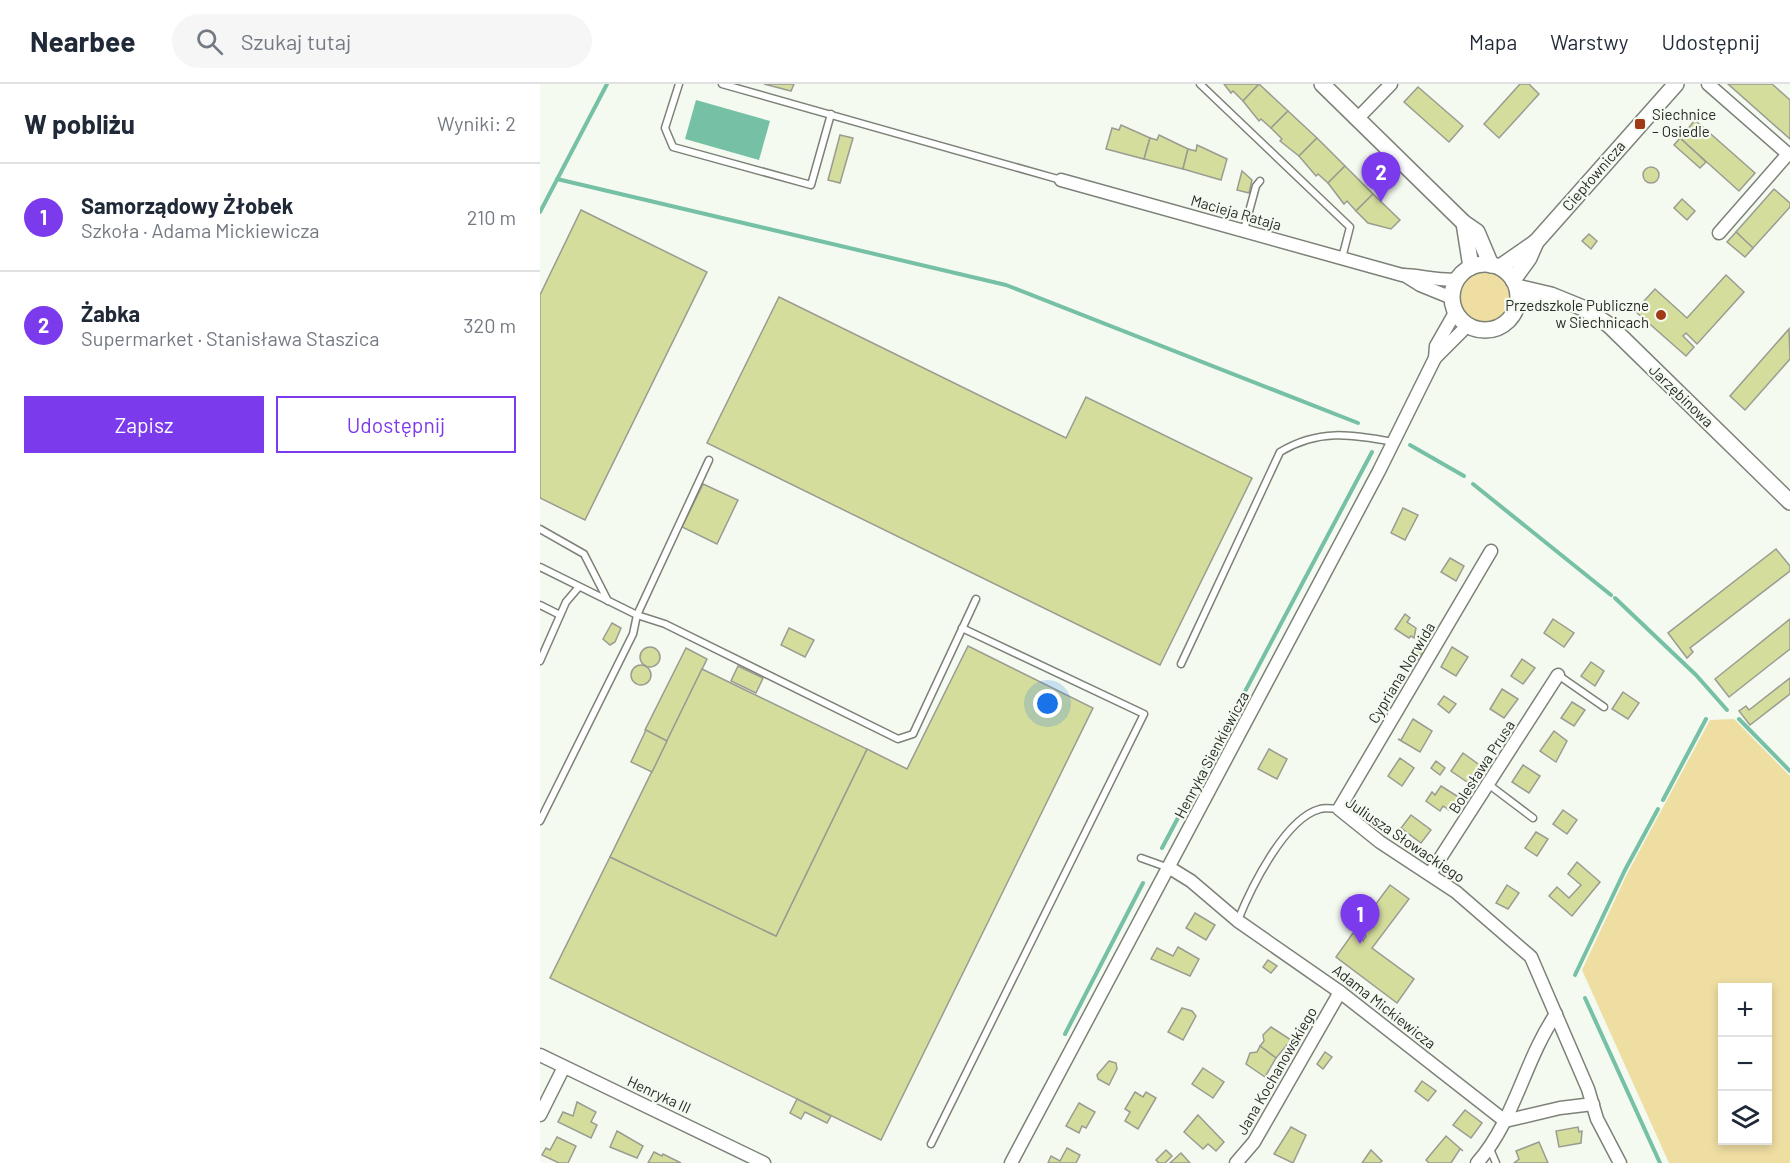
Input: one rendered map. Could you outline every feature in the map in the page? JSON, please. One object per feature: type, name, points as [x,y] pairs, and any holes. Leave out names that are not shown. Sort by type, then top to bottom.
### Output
[{"type":"street","points":[[1322,84],[1464,223],[1477,232],[1496,266],[1515,283],[1518,303],[1514,313],[1499,327],[1478,329],[1468,325],[1454,305],[1458,279],[1471,267],[1496,266]]},
{"type":"street","points":[[1357,119],[1390,84]]},
{"type":"street","name":"Ciepłownicza","points":[[1496,266],[1536,242],[1676,84]]},
{"type":"street","points":[[1708,84],[1788,154],[1719,233]]},
{"type":"street","name":"Macieja Rataja","points":[[1062,180],[1402,275],[1454,305]]},
{"type":"street","points":[[1464,223],[1471,267]]},
{"type":"street","name":"Ciepłownicza","points":[[1515,283],[1536,242]]},
{"type":"street","name":"Macieja Rataja","points":[[1402,275],[1423,275],[1452,281],[1458,279]]},
{"type":"street","name":"Jarzębinowa","points":[[1515,283],[1583,308],[1609,326],[1790,502]]},
{"type":"street","name":"Jarzębinowa","points":[[1518,303],[1564,302]]},
{"type":"street","name":"Henryka Sienkiewicza","points":[[1435,358],[1436,346],[1454,305]]},
{"type":"street","name":"Henryka Sienkiewicza","points":[[1011,1163],[1170,868],[1394,442],[1435,358],[1468,325]]},
{"type":"street","name":"Cypriana Norwida","points":[[1339,809],[1491,551]]},
{"type":"street","name":"Bolesława Prusa","points":[[1430,874],[1558,675]]},
{"type":"street","name":"Juliusza Słowackiego","points":[[1339,809],[1380,842],[1430,874],[1524,949],[1531,957],[1556,1014]]},
{"type":"street","name":"Adama Mickiewicza","points":[[1170,868],[1191,881],[1238,921],[1340,992],[1505,1121]]},
{"type":"street","name":"Jana Kochanowskiego","points":[[1236,1163],[1254,1142],[1340,992]]},
{"type":"street","points":[[1556,1014],[1620,1163]]},
{"type":"street","points":[[1477,1163],[1490,1149],[1505,1121],[1541,1039],[1556,1014]]},
{"type":"street","name":"Henryka III","points":[[540,1055],[764,1163]]},
{"type":"street","points":[[540,1115],[564,1067]]},
{"type":"street","points":[[1505,1121],[1560,1108],[1593,1104]]},
{"type":"lane","points":[[679,84],[664,128],[673,147],[811,185],[831,114]]},
{"type":"lane","points":[[722,84],[1062,180]]},
{"type":"lane","points":[[1200,84],[1350,226],[1342,258]]},
{"type":"lane","points":[[1244,230],[1256,186],[1260,181]]},
{"type":"lane","points":[[1181,664],[1280,452],[1302,439],[1354,434],[1394,442]]},
{"type":"lane","points":[[540,821],[633,634],[637,615],[709,460]]},
{"type":"lane","points":[[540,529],[584,554],[608,601]]},
{"type":"lane","points":[[540,567],[578,588],[637,615],[665,624],[898,739],[913,734],[976,599]]},
{"type":"lane","points":[[540,661],[560,615],[578,588]]},
{"type":"lane","points":[[540,605],[560,615]]},
{"type":"lane","points":[[930,1144],[1144,714],[962,628]]},
{"type":"lane","points":[[1558,675],[1604,707]]},
{"type":"lane","points":[[1488,784],[1533,818]]},
{"type":"lane","name":"Juliusza Słowackiego","points":[[1238,921],[1264,864],[1302,818],[1321,808],[1339,809]]},
{"type":"lane","points":[[1141,858],[1170,868]]},
{"type":"lane","points":[[1490,1149],[1496,1163]]},
{"type":"shaded area","points":[[696,100],[770,121],[759,160],[685,139]]},
{"type":"shaded area","points":[[1485,272],[1494,274],[1505,283],[1510,297],[1508,306],[1499,317],[1485,322],[1476,320],[1465,311],[1460,297],[1462,288],[1471,277]]},
{"type":"shaded area","points":[[1734,719],[1790,776],[1790,1163],[1669,1163],[1582,970],[1627,874],[1710,720]]},
{"type":"building","points":[[764,84],[794,84],[791,91]]},
{"type":"building","points":[[1224,84],[1259,84],[1243,101],[1233,91],[1231,93]]},
{"type":"building","points":[[1259,84],[1288,111],[1271,128],[1261,119],[1259,121],[1243,101]]},
{"type":"building","points":[[1520,84],[1529,84],[1539,94],[1499,138],[1484,124]]},
{"type":"building","points":[[1728,84],[1772,84],[1790,100],[1790,139]]},
{"type":"building","points":[[1418,87],[1463,126],[1449,142],[1404,102]]},
{"type":"building","points":[[1288,111],[1317,138],[1299,156],[1280,141],[1282,139],[1271,128]]},
{"type":"building","points":[[1695,120],[1755,173],[1739,191],[1680,138]]},
{"type":"building","points":[[1121,125],[1150,138],[1144,159],[1106,149],[1112,128],[1119,130]]},
{"type":"building","points":[[840,135],[853,138],[840,183],[828,180]]},
{"type":"building","points":[[1159,135],[1188,149],[1183,169],[1144,159],[1150,138],[1157,140]]},
{"type":"building","points":[[1317,138],[1345,166],[1328,183],[1318,174],[1316,176],[1299,156]]},
{"type":"building","points":[[1680,138],[1706,162],[1700,168],[1674,145]]},
{"type":"building","points":[[1197,145],[1227,159],[1221,180],[1183,169],[1188,149],[1196,151]]},
{"type":"building","points":[[1345,166],[1373,194],[1356,211],[1347,201],[1344,204],[1328,183]]},
{"type":"building","points":[[1648,167],[1654,167],[1659,175],[1657,181],[1648,183],[1643,178],[1643,172]]},
{"type":"building","points":[[1242,171],[1252,180],[1249,193],[1237,190]]},
{"type":"building","points":[[1774,189],[1790,203],[1790,207],[1753,248],[1736,232]]},
{"type":"building","points":[[1373,194],[1400,220],[1391,229],[1368,223],[1356,211]]},
{"type":"building","points":[[1682,199],[1695,211],[1687,220],[1674,208]]},
{"type":"building","points":[[581,210],[707,272],[585,520],[540,498],[540,295]]},
{"type":"building","points":[[1736,232],[1753,248],[1745,257],[1727,242]]},
{"type":"building","points":[[1589,234],[1597,241],[1591,249],[1582,241]]},
{"type":"building","name":"Przedszkole Publiczne w Siechnicach","points":[[1726,275],[1744,292],[1697,344],[1686,333],[1683,336],[1694,347],[1686,356],[1635,311],[1655,289],[1687,318]]},
{"type":"building","points":[[779,297],[1066,438],[1086,397],[1252,478],[1160,665],[707,443]]},
{"type":"building","points":[[1789,329],[1790,359],[1745,410],[1730,396]]},
{"type":"building","points":[[703,484],[738,500],[717,544],[682,527]]},
{"type":"building","points":[[1403,508],[1418,515],[1405,540],[1391,533]]},
{"type":"building","points":[[1776,549],[1790,566],[1790,571],[1690,648],[1693,652],[1687,658],[1668,633]]},
{"type":"building","points":[[1450,558],[1464,566],[1456,581],[1441,572]]},
{"type":"building","points":[[1405,614],[1410,618],[1407,622],[1416,628],[1414,638],[1411,636],[1409,638],[1395,629]]},
{"type":"building","points":[[1553,619],[1574,633],[1564,647],[1544,633]]},
{"type":"building","points":[[1790,619],[1790,649],[1729,697],[1715,679]]},
{"type":"building","points":[[612,623],[621,628],[615,642],[610,645],[603,639]]},
{"type":"building","points":[[789,628],[814,640],[805,657],[781,645]]},
{"type":"building","points":[[968,646],[1093,708],[881,1140],[550,978],[610,857],[776,936],[867,749],[907,769]]},
{"type":"building","points":[[1419,646],[1425,650],[1416,662],[1410,657]]},
{"type":"building","points":[[650,647],[657,650],[660,657],[657,664],[650,667],[643,664],[640,657],[643,650]]},
{"type":"building","points":[[1452,647],[1468,657],[1456,676],[1441,667]]},
{"type":"building","points":[[686,648],[707,659],[667,741],[645,730]]},
{"type":"building","points":[[1522,659],[1535,668],[1523,684],[1511,676]]},
{"type":"building","points":[[1591,662],[1604,671],[1595,686],[1581,676]]},
{"type":"building","points":[[641,665],[648,668],[651,675],[648,682],[641,685],[634,682],[631,675],[634,668]]},
{"type":"building","points":[[738,666],[763,678],[756,693],[731,681]]},
{"type":"building","points":[[702,669],[867,749],[776,936],[610,857]]},
{"type":"building","points":[[1790,678],[1790,694],[1750,725],[1739,711],[1746,706],[1749,710]]},
{"type":"building","points":[[1502,689],[1518,699],[1504,718],[1490,709]]},
{"type":"building","points":[[1623,692],[1639,703],[1628,719],[1612,709]]},
{"type":"building","points":[[1444,696],[1456,704],[1449,713],[1438,704]]},
{"type":"building","points":[[1572,702],[1585,710],[1574,726],[1561,718]]},
{"type":"building","points":[[1413,719],[1432,731],[1420,752],[1398,739],[1401,740]]},
{"type":"building","points":[[646,730],[667,741],[652,772],[631,762]]},
{"type":"building","points":[[1554,731],[1567,741],[1556,762],[1540,751]]},
{"type":"building","points":[[1269,749],[1287,759],[1277,779],[1258,769]]},
{"type":"building","points":[[1463,753],[1481,766],[1470,784],[1451,771]]},
{"type":"building","points":[[1400,758],[1414,768],[1402,786],[1388,776]]},
{"type":"building","points":[[1436,761],[1445,768],[1440,775],[1431,768]]},
{"type":"building","points":[[1523,765],[1540,776],[1529,793],[1512,782]]},
{"type":"building","points":[[1441,786],[1460,798],[1449,810],[1443,806],[1440,811],[1426,801],[1432,792],[1435,795]]},
{"type":"building","points":[[1563,810],[1577,820],[1567,834],[1553,824]]},
{"type":"building","points":[[1411,815],[1431,830],[1421,843],[1401,828]]},
{"type":"building","points":[[1536,832],[1548,839],[1537,856],[1525,848]]},
{"type":"building","points":[[1577,862],[1600,882],[1572,916],[1549,896],[1557,887],[1569,898],[1581,885],[1568,874]]},
{"type":"building","points":[[1390,885],[1409,899],[1372,948],[1414,979],[1397,1003],[1336,957],[1353,933],[1363,941],[1366,936],[1357,929]]},
{"type":"building","points":[[1507,885],[1519,893],[1508,909],[1496,903]]},
{"type":"building","points":[[1195,913],[1215,925],[1206,940],[1186,928]]},
{"type":"building","points":[[1178,947],[1199,959],[1190,976],[1151,959],[1157,948],[1173,956]]},
{"type":"building","points":[[1268,960],[1277,966],[1271,973],[1263,967]]},
{"type":"building","points":[[1182,1008],[1192,1011],[1196,1016],[1183,1040],[1168,1032]]},
{"type":"building","points":[[1271,1027],[1291,1040],[1276,1058],[1260,1046],[1264,1041],[1263,1035]]},
{"type":"building","points":[[1260,1046],[1276,1058],[1265,1077],[1246,1064],[1250,1053],[1257,1052]]},
{"type":"building","points":[[1325,1052],[1332,1057],[1323,1069],[1317,1064]]},
{"type":"building","points":[[1109,1061],[1116,1063],[1117,1069],[1109,1085],[1098,1079],[1097,1075]]},
{"type":"building","points":[[1203,1068],[1224,1082],[1213,1098],[1192,1084]]},
{"type":"building","points":[[1422,1081],[1436,1091],[1428,1101],[1415,1091]]},
{"type":"building","points":[[1135,1092],[1143,1097],[1146,1092],[1156,1098],[1138,1129],[1125,1121],[1130,1112],[1125,1109]]},
{"type":"building","points":[[797,1099],[831,1116],[827,1123],[805,1112],[801,1119],[790,1113]]},
{"type":"building","points":[[577,1102],[596,1112],[591,1122],[597,1125],[591,1138],[558,1122],[563,1112],[573,1116]]},
{"type":"building","points":[[1079,1103],[1095,1112],[1086,1128],[1082,1126],[1079,1133],[1066,1126]]},
{"type":"building","points":[[1465,1110],[1482,1123],[1471,1138],[1453,1125]]},
{"type":"building","points":[[1198,1115],[1224,1142],[1216,1151],[1208,1144],[1203,1149],[1184,1132]]},
{"type":"building","points":[[1291,1127],[1306,1135],[1293,1163],[1274,1154]]},
{"type":"building","points":[[1578,1127],[1579,1132],[1582,1131],[1581,1143],[1559,1147],[1556,1131]]},
{"type":"building","points":[[617,1131],[643,1146],[637,1158],[610,1147]]},
{"type":"building","points":[[1446,1136],[1463,1151],[1460,1149],[1451,1163],[1429,1163],[1426,1160]]},
{"type":"building","points":[[557,1137],[576,1146],[568,1163],[559,1163],[542,1155],[546,1148],[550,1150]]},
{"type":"building","points":[[1539,1142],[1548,1163],[1514,1163],[1519,1159],[1516,1151]]},
{"type":"building","points":[[1067,1148],[1080,1155],[1076,1163],[1048,1163],[1051,1156],[1060,1161]]},
{"type":"building","points":[[1166,1150],[1172,1156],[1165,1163],[1159,1163],[1156,1160]]},
{"type":"building","points":[[1371,1150],[1382,1161],[1362,1163]]},
{"type":"building","points":[[654,1152],[662,1156],[663,1154],[681,1163],[648,1163]]},
{"type":"building","points":[[1181,1153],[1190,1163],[1170,1163]]},
{"type":"waterway","points":[[540,212],[607,84]]},
{"type":"waterway","points":[[557,179],[1006,285],[1358,423]]},
{"type":"waterway","points":[[1410,445],[1464,476]]},
{"type":"waterway","points":[[1162,848],[1372,452]]},
{"type":"waterway","points":[[1473,484],[1611,595]]},
{"type":"waterway","points":[[1615,598],[1696,675],[1727,710]]},
{"type":"waterway","points":[[1663,800],[1706,719]]},
{"type":"waterway","points":[[1739,719],[1790,771]]},
{"type":"waterway","points":[[1575,975],[1625,870],[1658,809]]},
{"type":"waterway","points":[[1065,1034],[1143,883]]},
{"type":"waterway","points":[[1585,998],[1660,1163]]},
{"type":"place","name":"Siechnice – Osiedle","points":[[1640,124]]},
{"type":"place","name":"Żabka","points":[[1381,202]]},
{"type":"place","name":"Przedszkole Publiczne w Siechnicach","points":[[1661,315]]},
{"type":"place","name":"Samorządowy Żłobek","points":[[1360,944]]}]
